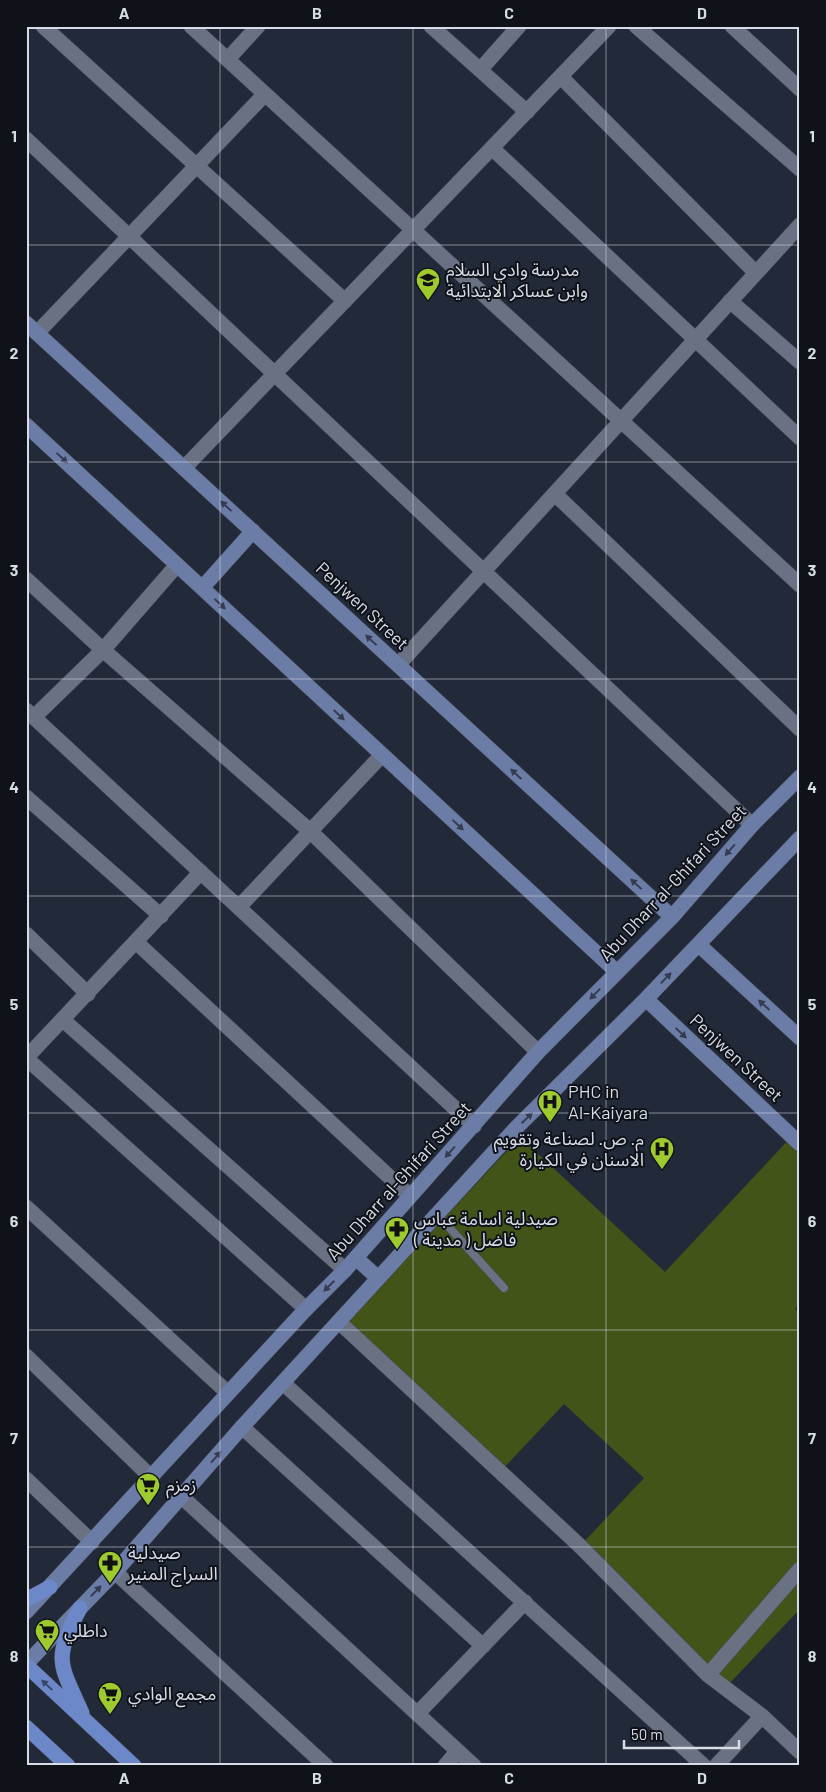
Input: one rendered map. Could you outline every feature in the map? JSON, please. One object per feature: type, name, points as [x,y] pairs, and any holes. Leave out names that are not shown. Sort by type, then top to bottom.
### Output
[{"type":"main road","name":"Penjwen Street","points":[[32,328],[672,917]]},
{"type":"main road","points":[[26,425],[616,972]]},
{"type":"main road","points":[[202,588],[253,532]]},
{"type":"main road","name":"Abu Dharr al-Ghifari Street","points":[[26,1612],[152,1478],[306,1309],[356,1258],[538,1052],[672,917],[752,826],[800,777]]},
{"type":"main road","points":[[134,1766],[26,1665],[115,1572],[242,1428],[517,1127],[699,945],[800,838]]},
{"type":"main road","points":[[699,945],[800,1038]]},
{"type":"main road","name":"Penjwen Street","points":[[646,999],[800,1144]]},
{"type":"main road","points":[[356,1258],[378,1278]]},
{"type":"main road","points":[[26,1600],[50,1587]]},
{"type":"main road","points":[[80,1608],[62,1650],[61,1665],[86,1721]]},
{"type":"main road","points":[[26,1727],[68,1766]]},
{"type":"main road","points":[[26,1744],[56,1755]]},
{"type":"street","points":[[43,26],[345,301]]},
{"type":"street","points":[[191,26],[800,585]]},
{"type":"street","points":[[228,59],[258,26]]},
{"type":"street","points":[[431,26],[527,112]]},
{"type":"street","points":[[480,70],[519,26]]},
{"type":"street","points":[[184,468],[609,26]]},
{"type":"street","points":[[636,26],[800,169]]},
{"type":"street","points":[[732,26],[800,89]]},
{"type":"street","points":[[561,77],[756,273]]},
{"type":"street","points":[[32,328],[129,236],[265,94]]},
{"type":"street","points":[[26,139],[752,826]]},
{"type":"street","points":[[492,148],[800,438]]},
{"type":"street","points":[[398,665],[800,225]]},
{"type":"street","points":[[730,301],[800,362]]},
{"type":"street","points":[[554,494],[800,729]]},
{"type":"street","points":[[177,565],[103,650],[30,714],[474,1126]]},
{"type":"street","points":[[26,578],[103,650],[310,831],[538,1052]]},
{"type":"street","points":[[239,907],[382,755]]},
{"type":"street","points":[[26,798],[161,916]]},
{"type":"street","points":[[201,872],[26,1058],[306,1309]]},
{"type":"street","points":[[26,934],[88,994]]},
{"type":"street","points":[[136,942],[410,1196]]},
{"type":"street","points":[[63,1020],[345,1270]]},
{"type":"street","points":[[26,1207],[228,1394]]},
{"type":"street","points":[[339,1322],[580,1546],[708,1675],[797,1744]]},
{"type":"street","points":[[26,1356],[152,1478]]},
{"type":"street","points":[[283,1383],[704,1766]]},
{"type":"street","points":[[242,1428],[482,1646]]},
{"type":"street","points":[[26,1479],[92,1542]]},
{"type":"street","points":[[182,1496],[418,1712],[457,1752],[474,1766]]},
{"type":"street","points":[[708,1675],[800,1569]]},
{"type":"street","points":[[115,1572],[326,1766]]},
{"type":"street","points":[[418,1712],[525,1602]]},
{"type":"street","points":[[716,1766],[762,1716]]},
{"type":"street","points":[[445,1766],[457,1752]]},
{"type":"lane","points":[[437,1214],[504,1288]]},
{"type":"green space","points":[[792,1136],[800,1144],[800,1304],[795,1309],[800,1314],[800,1609],[728,1685],[580,1546],[644,1478],[564,1404],[499,1473],[342,1327],[520,1137],[665,1272]]},
{"type":"place","name":"مدرسة وادي السلام وابن عساكر الابتدائية","points":[[428,301]]},
{"type":"place","name":"PHC in Al-Kaiyara","points":[[550,1123]]},
{"type":"place","name":"م. ص. لصناعة وتقويم الاسنان في الكيارة","points":[[662,1170]]},
{"type":"place","name":"صيدلية اسامة عباس فاضل ( مدينة )","points":[[397,1250]]},
{"type":"place","name":"زمزم","points":[[148,1506]]},
{"type":"place","name":"صيدلية السراج المنير","points":[[110,1584]]},
{"type":"place","name":"داطلي","points":[[47,1652]]},
{"type":"place","name":"مجمع الوادي","points":[[110,1715]]}]
